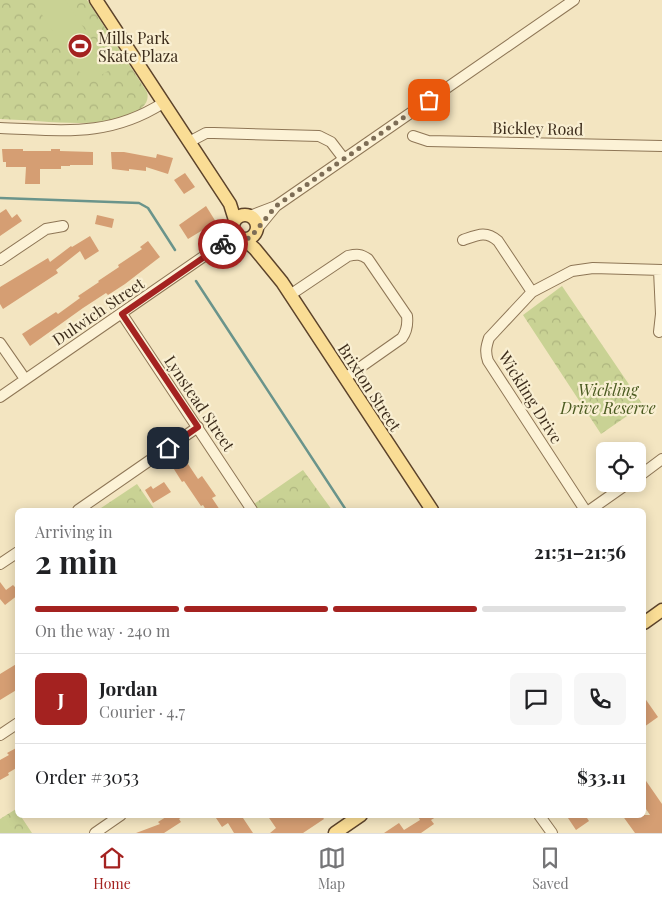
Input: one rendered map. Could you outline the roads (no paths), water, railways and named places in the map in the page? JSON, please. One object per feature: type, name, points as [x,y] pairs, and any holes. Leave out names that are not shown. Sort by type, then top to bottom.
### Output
[{"type":"main road","name":"Brixton Street","points":[[96,0],[230,204],[255,249],[282,282]]},
{"type":"main road","name":"Brixton Street","points":[[241,226],[255,221],[256,230],[282,282],[431,508]]},
{"type":"main road","points":[[646,622],[662,610]]},
{"type":"main road","points":[[335,833],[357,818]]},
{"type":"street","name":"Dulwich Street","points":[[0,397],[213,250],[241,226],[276,206],[574,0]]},
{"type":"street","points":[[0,128],[87,130],[104,128],[136,118],[163,103]]},
{"type":"street","points":[[189,142],[206,134],[214,133],[319,136],[331,142],[344,159]]},
{"type":"street","name":"Bickley Road","points":[[413,136],[428,141],[662,146]]},
{"type":"street","name":"Dulwich Street","points":[[256,230],[276,206]]},
{"type":"street","points":[[0,260],[46,229],[63,226]]},
{"type":"street","points":[[463,240],[477,235],[492,236],[498,241],[532,292]]},
{"type":"street","points":[[290,295],[348,256],[363,255],[368,259],[407,316],[408,324],[402,338],[345,378]]},
{"type":"street","name":"Wickling Drive","points":[[584,508],[488,362],[486,352],[489,338],[532,292],[572,272],[593,268],[661,270]]},
{"type":"street","points":[[659,332],[661,270]]},
{"type":"street","name":"Lynstead Street","points":[[122,314],[251,508]]},
{"type":"street","points":[[0,343],[25,379]]},
{"type":"street","points":[[81,508],[198,427]]},
{"type":"street","points":[[646,470],[662,459]]},
{"type":"street","points":[[593,508],[616,492]]},
{"type":"street","points":[[0,564],[15,554]]},
{"type":"street","points":[[0,736],[15,725]]},
{"type":"street","points":[[95,833],[117,818]]},
{"type":"street","points":[[541,818],[552,833]]},
{"type":"waterway","points":[[0,198],[139,203],[148,208],[175,250]]},
{"type":"waterway","points":[[196,281],[345,508]]},
{"type":"place","name":"Mills Park Skate Plaza","points":[[80,46]]},
{"type":"park label","name":"Wickling Drive Reserve","points":[[608,398]]}]
